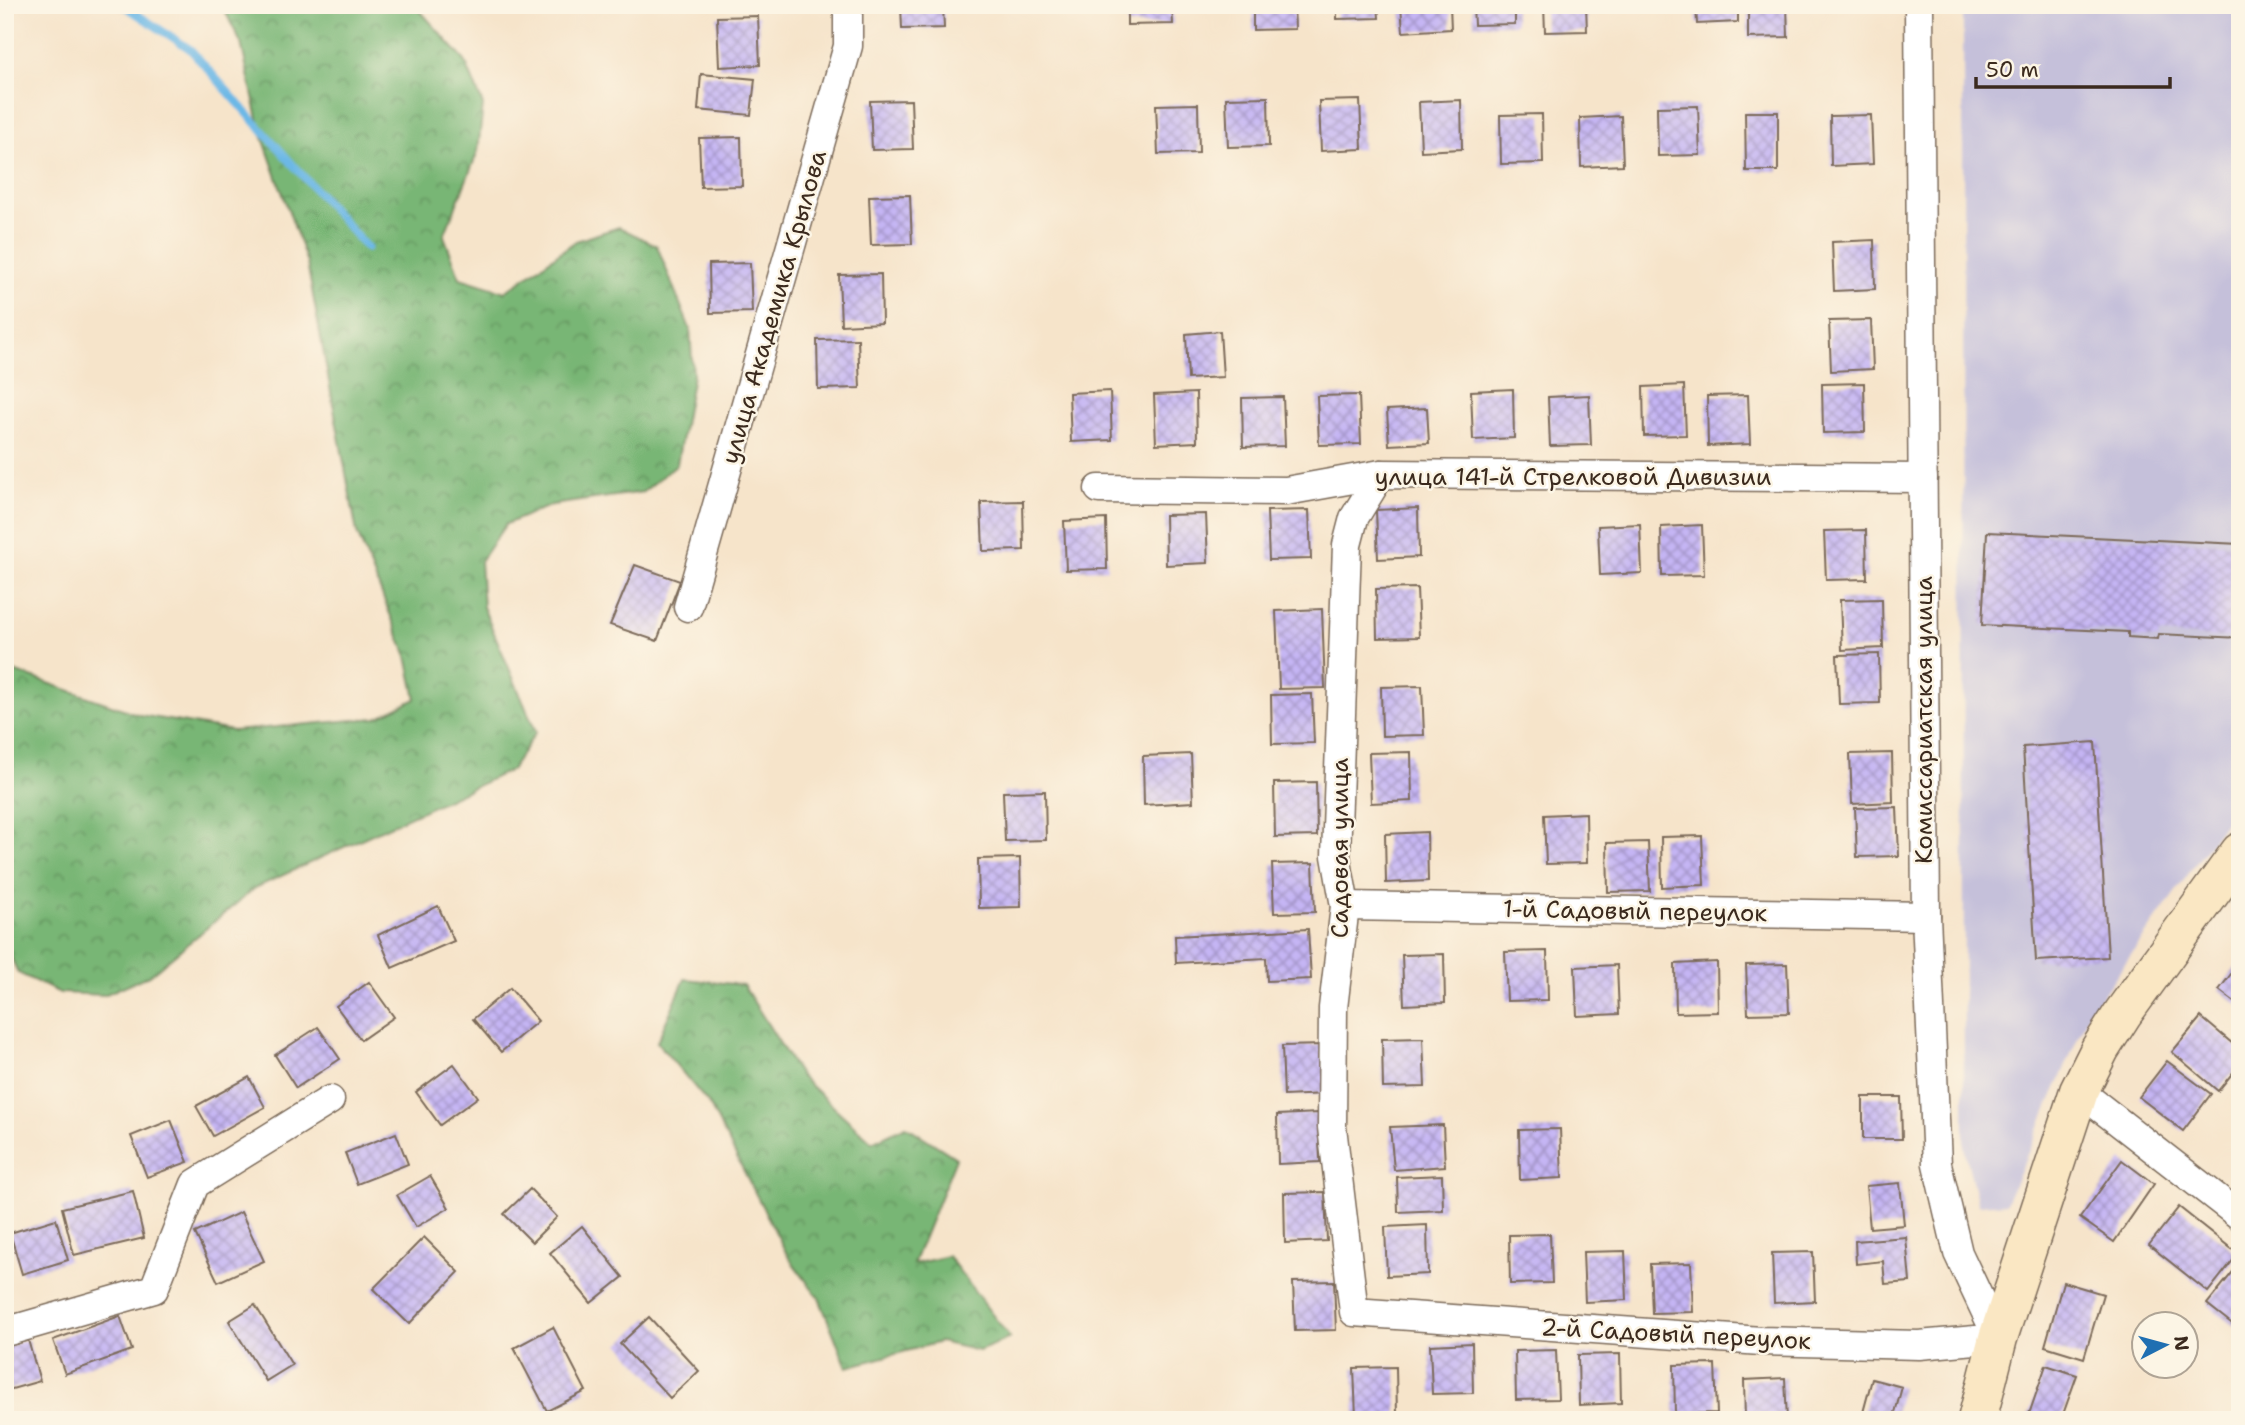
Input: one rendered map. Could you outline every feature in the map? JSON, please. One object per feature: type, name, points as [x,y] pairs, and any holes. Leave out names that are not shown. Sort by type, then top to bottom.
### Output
[{"type":"main road","points":[[1977,1420],[1998,1338],[2079,1091],[2100,1049],[2123,1013],[2240,852]]},
{"type":"street","name":"улица Академика Крылова","points":[[688,607],[848,46],[848,5]]},
{"type":"street","name":"Комиссариатская улица","points":[[1919,5],[1926,916],[1937,1164],[1958,1253],[1998,1338]]},
{"type":"street","name":"улица 141-й Стрелковой Дивизии","points":[[1099,489],[1286,491],[1381,474],[1923,478]]},
{"type":"street","name":"Садовая улица","points":[[1354,1312],[1332,1127],[1333,1009],[1345,906],[1336,856],[1347,545],[1354,518],[1381,474]]},
{"type":"street","name":"1-й Садовый переулок","points":[[1345,906],[1926,916]]},
{"type":"street","points":[[2079,1091],[2240,1216]]},
{"type":"street","points":[[5,1332],[154,1289],[195,1184],[330,1100]]},
{"type":"street","name":"2-й Садовый переулок","points":[[1354,1312],[1761,1341],[1919,1345],[1998,1338]]},
{"type":"shaded area","points":[[1963,5],[2240,5],[2240,801],[2087,1017],[2006,1203],[1978,1205],[1964,1147]]},
{"type":"green space","points":[[222,5],[415,5],[465,61],[483,105],[478,151],[444,236],[460,278],[505,292],[576,241],[619,227],[657,246],[690,329],[693,375],[677,464],[643,492],[552,505],[506,524],[480,561],[483,607],[536,732],[511,770],[255,888],[150,975],[104,995],[60,993],[18,973],[5,944],[5,668],[140,715],[233,731],[376,718],[416,699],[407,656],[357,533],[307,263],[261,132],[241,43]]},
{"type":"green space","points":[[685,979],[743,985],[801,1077],[872,1142],[906,1126],[956,1158],[913,1264],[948,1256],[1010,1338],[979,1351],[940,1342],[847,1367],[819,1298],[789,1258],[709,1104],[657,1042]]},
{"type":"building","points":[[901,5],[943,5],[944,28],[902,29]]},
{"type":"building","points":[[1127,5],[1172,5],[1173,24],[1127,25]]},
{"type":"building","points":[[1253,5],[1294,5],[1295,29],[1253,30]]},
{"type":"building","points":[[1337,5],[1378,5],[1379,18],[1337,19]]},
{"type":"building","points":[[1401,5],[1450,5],[1451,29],[1403,32]]},
{"type":"building","points":[[1473,5],[1515,5],[1515,24],[1474,25]]},
{"type":"building","points":[[1544,5],[1586,5],[1587,31],[1545,32]]},
{"type":"building","points":[[1696,5],[1738,5],[1738,22],[1697,24]]},
{"type":"building","points":[[1748,5],[1787,5],[1788,37],[1748,38]]},
{"type":"building","points":[[758,16],[760,65],[719,67],[717,17]]},
{"type":"building","points":[[701,74],[755,79],[751,115],[698,110]]},
{"type":"building","points":[[1268,97],[1269,146],[1228,147],[1226,98]]},
{"type":"building","points":[[911,100],[913,149],[872,150],[870,101]]},
{"type":"building","points":[[1360,100],[1362,149],[1321,151],[1319,101]]},
{"type":"building","points":[[1461,100],[1462,149],[1421,151],[1419,102]]},
{"type":"building","points":[[1198,104],[1199,153],[1158,154],[1156,105]]},
{"type":"building","points":[[1698,106],[1700,155],[1658,156],[1657,107]]},
{"type":"building","points":[[1745,112],[1778,112],[1778,171],[1746,171]]},
{"type":"building","points":[[1542,114],[1543,163],[1501,164],[1500,115]]},
{"type":"building","points":[[1871,115],[1873,164],[1831,166],[1830,116]]},
{"type":"building","points":[[1621,116],[1623,165],[1581,167],[1580,118]]},
{"type":"building","points":[[741,137],[742,186],[701,187],[699,138]]},
{"type":"building","points":[[910,195],[912,244],[871,245],[869,196]]},
{"type":"building","points":[[1874,240],[1875,289],[1834,291],[1832,242]]},
{"type":"building","points":[[750,263],[752,312],[710,313],[709,264]]},
{"type":"building","points":[[881,274],[882,323],[841,325],[839,275]]},
{"type":"building","points":[[1871,320],[1873,369],[1831,371],[1829,321]]},
{"type":"building","points":[[1220,331],[1223,377],[1188,379],[1186,334]]},
{"type":"building","points":[[858,339],[860,388],[818,389],[817,340]]},
{"type":"building","points":[[1864,383],[1865,432],[1823,433],[1822,384]]},
{"type":"building","points":[[1684,385],[1686,435],[1644,436],[1643,387]]},
{"type":"building","points":[[1513,389],[1514,438],[1473,440],[1471,391]]},
{"type":"building","points":[[1110,391],[1112,440],[1071,442],[1069,393]]},
{"type":"building","points":[[1196,393],[1197,442],[1156,444],[1154,395]]},
{"type":"building","points":[[1359,395],[1361,444],[1319,445],[1317,396]]},
{"type":"building","points":[[1589,395],[1591,445],[1550,446],[1548,397]]},
{"type":"building","points":[[1748,395],[1750,444],[1708,446],[1707,396]]},
{"type":"building","points":[[1283,397],[1285,446],[1243,447],[1242,398]]},
{"type":"building","points":[[1427,408],[1429,443],[1389,445],[1387,410]]},
{"type":"building","points":[[1023,501],[1024,550],[983,551],[981,502]]},
{"type":"building","points":[[1418,508],[1419,557],[1378,559],[1376,510]]},
{"type":"building","points":[[1309,510],[1311,559],[1269,560],[1267,511]]},
{"type":"building","points":[[1206,514],[1208,563],[1166,565],[1165,515]]},
{"type":"building","points":[[1106,519],[1107,569],[1066,570],[1064,521]]},
{"type":"building","points":[[1640,524],[1642,573],[1600,575],[1598,526]]},
{"type":"building","points":[[1702,525],[1704,575],[1662,576],[1661,527]]},
{"type":"building","points":[[1866,530],[1867,579],[1826,580],[1824,531]]},
{"type":"building","points":[[1987,532],[2240,544],[2240,638],[2159,634],[2158,639],[2128,637],[2128,632],[1982,625]]},
{"type":"building","points":[[635,565],[680,581],[657,641],[610,625]]},
{"type":"building","points":[[1417,588],[1419,637],[1377,638],[1376,589]]},
{"type":"building","points":[[1882,599],[1883,648],[1842,650],[1840,600]]},
{"type":"building","points":[[1322,609],[1325,688],[1279,689],[1276,611]]},
{"type":"building","points":[[1879,654],[1880,703],[1839,704],[1837,655]]},
{"type":"building","points":[[1422,686],[1424,735],[1382,736],[1381,687]]},
{"type":"building","points":[[1312,694],[1314,743],[1272,744],[1271,695]]},
{"type":"building","points":[[2095,742],[2108,957],[2036,961],[2023,747]]},
{"type":"building","points":[[1411,752],[1412,801],[1371,803],[1369,753]]},
{"type":"building","points":[[1892,753],[1893,802],[1852,804],[1850,754]]},
{"type":"building","points":[[1191,754],[1193,802],[1144,805],[1143,756]]},
{"type":"building","points":[[1316,782],[1317,836],[1275,837],[1274,783]]},
{"type":"building","points":[[1045,791],[1046,840],[1005,841],[1003,792]]},
{"type":"building","points":[[1897,807],[1899,856],[1857,857],[1855,808]]},
{"type":"building","points":[[1586,813],[1587,863],[1546,864],[1544,815]]},
{"type":"building","points":[[1427,832],[1428,881],[1386,883],[1385,834]]},
{"type":"building","points":[[1702,836],[1704,885],[1662,887],[1661,837]]},
{"type":"building","points":[[1648,842],[1650,891],[1608,892],[1607,843]]},
{"type":"building","points":[[1020,858],[1021,907],[979,908],[978,859]]},
{"type":"building","points":[[1313,863],[1315,912],[1274,913],[1272,864]]},
{"type":"building","points":[[438,906],[454,941],[392,968],[378,935]]},
{"type":"building","points":[[1308,929],[1311,979],[1267,981],[1266,958],[1176,963],[1175,936]]},
{"type":"building","points":[[1547,951],[1548,1000],[1507,1001],[1505,952]]},
{"type":"building","points":[[1444,954],[1445,1003],[1404,1005],[1402,955]]},
{"type":"building","points":[[1717,962],[1718,1012],[1676,1013],[1675,964]]},
{"type":"building","points":[[2240,962],[2240,1006],[2219,990]]},
{"type":"building","points":[[1787,964],[1789,1013],[1748,1014],[1746,965]]},
{"type":"building","points":[[1617,965],[1619,1014],[1577,1016],[1575,967]]},
{"type":"building","points":[[369,982],[394,1017],[361,1040],[336,1006]]},
{"type":"building","points":[[510,988],[538,1021],[501,1052],[473,1019]]},
{"type":"building","points":[[2201,1017],[2240,1050],[2240,1064],[2218,1091],[2172,1052]]},
{"type":"building","points":[[318,1027],[340,1059],[296,1088],[275,1055]]},
{"type":"building","points":[[1423,1038],[1425,1087],[1383,1088],[1382,1039]]},
{"type":"building","points":[[1324,1045],[1326,1094],[1284,1096],[1282,1046]]},
{"type":"building","points":[[2167,1061],[2211,1094],[2183,1131],[2139,1097]]},
{"type":"building","points":[[454,1064],[478,1097],[440,1125],[416,1092]]},
{"type":"building","points":[[249,1077],[265,1107],[213,1136],[196,1106]]},
{"type":"building","points":[[1863,1097],[1901,1097],[1902,1139],[1863,1139]]},
{"type":"building","points":[[1318,1113],[1320,1162],[1278,1164],[1277,1115]]},
{"type":"building","points":[[171,1120],[188,1162],[147,1177],[131,1136]]},
{"type":"building","points":[[1443,1125],[1445,1166],[1394,1170],[1390,1127]]},
{"type":"building","points":[[1560,1129],[1562,1178],[1520,1180],[1519,1130]]},
{"type":"building","points":[[396,1133],[408,1164],[357,1184],[345,1153]]},
{"type":"building","points":[[2122,1160],[2154,1184],[2114,1242],[2080,1218]]},
{"type":"building","points":[[1442,1175],[1443,1210],[1398,1212],[1397,1177]]},
{"type":"building","points":[[430,1176],[449,1208],[416,1227],[397,1195]]},
{"type":"building","points":[[1900,1183],[1904,1225],[1870,1228],[1866,1186]]},
{"type":"building","points":[[530,1189],[557,1217],[532,1242],[504,1214]]},
{"type":"building","points":[[133,1191],[144,1238],[74,1255],[62,1208]]},
{"type":"building","points":[[1325,1192],[1327,1241],[1285,1243],[1284,1193]]},
{"type":"building","points":[[2179,1207],[2238,1254],[2208,1292],[2149,1245]]},
{"type":"building","points":[[241,1212],[264,1261],[218,1282],[195,1233]]},
{"type":"building","points":[[56,1219],[68,1260],[22,1274],[10,1233]]},
{"type":"building","points":[[1427,1225],[1428,1274],[1387,1276],[1385,1227]]},
{"type":"building","points":[[582,1226],[623,1277],[591,1303],[550,1253]]},
{"type":"building","points":[[1550,1234],[1552,1283],[1510,1284],[1509,1235]]},
{"type":"building","points":[[424,1237],[459,1272],[409,1324],[373,1289]]},
{"type":"building","points":[[1906,1237],[1910,1282],[1885,1284],[1883,1261],[1856,1264],[1855,1241]]},
{"type":"building","points":[[1625,1251],[1627,1300],[1585,1302],[1583,1252]]},
{"type":"building","points":[[1813,1252],[1815,1301],[1774,1303],[1772,1253]]},
{"type":"building","points":[[1691,1263],[1693,1312],[1652,1313],[1650,1264]]},
{"type":"building","points":[[2240,1263],[2240,1330],[2207,1304]]},
{"type":"building","points":[[1334,1281],[1336,1330],[1295,1331],[1293,1282]]},
{"type":"building","points":[[2063,1282],[2103,1294],[2084,1358],[2045,1346]]},
{"type":"building","points":[[255,1305],[292,1365],[266,1381],[229,1321]]},
{"type":"building","points":[[120,1316],[132,1350],[65,1374],[53,1340]]},
{"type":"building","points":[[649,1317],[699,1371],[670,1398],[620,1344]]},
{"type":"building","points":[[553,1327],[586,1391],[547,1411],[514,1348]]},
{"type":"building","points":[[28,1340],[40,1381],[5,1391],[5,1347]]},
{"type":"building","points":[[1472,1343],[1473,1393],[1432,1394],[1430,1345]]},
{"type":"building","points":[[1556,1350],[1558,1399],[1516,1400],[1515,1351]]},
{"type":"building","points":[[1620,1354],[1621,1403],[1579,1405],[1578,1355]]},
{"type":"building","points":[[1715,1364],[1717,1413],[1675,1414],[1674,1365]]},
{"type":"building","points":[[2046,1365],[2077,1375],[2061,1420],[2027,1420]]},
{"type":"building","points":[[1396,1367],[1397,1416],[1356,1417],[1354,1368]]},
{"type":"building","points":[[1785,1378],[1787,1420],[1745,1420],[1744,1380]]},
{"type":"building","points":[[1872,1379],[1902,1387],[1893,1420],[1861,1420]]},
{"type":"waterway","points":[[123,5],[190,49],[367,248]]}]
